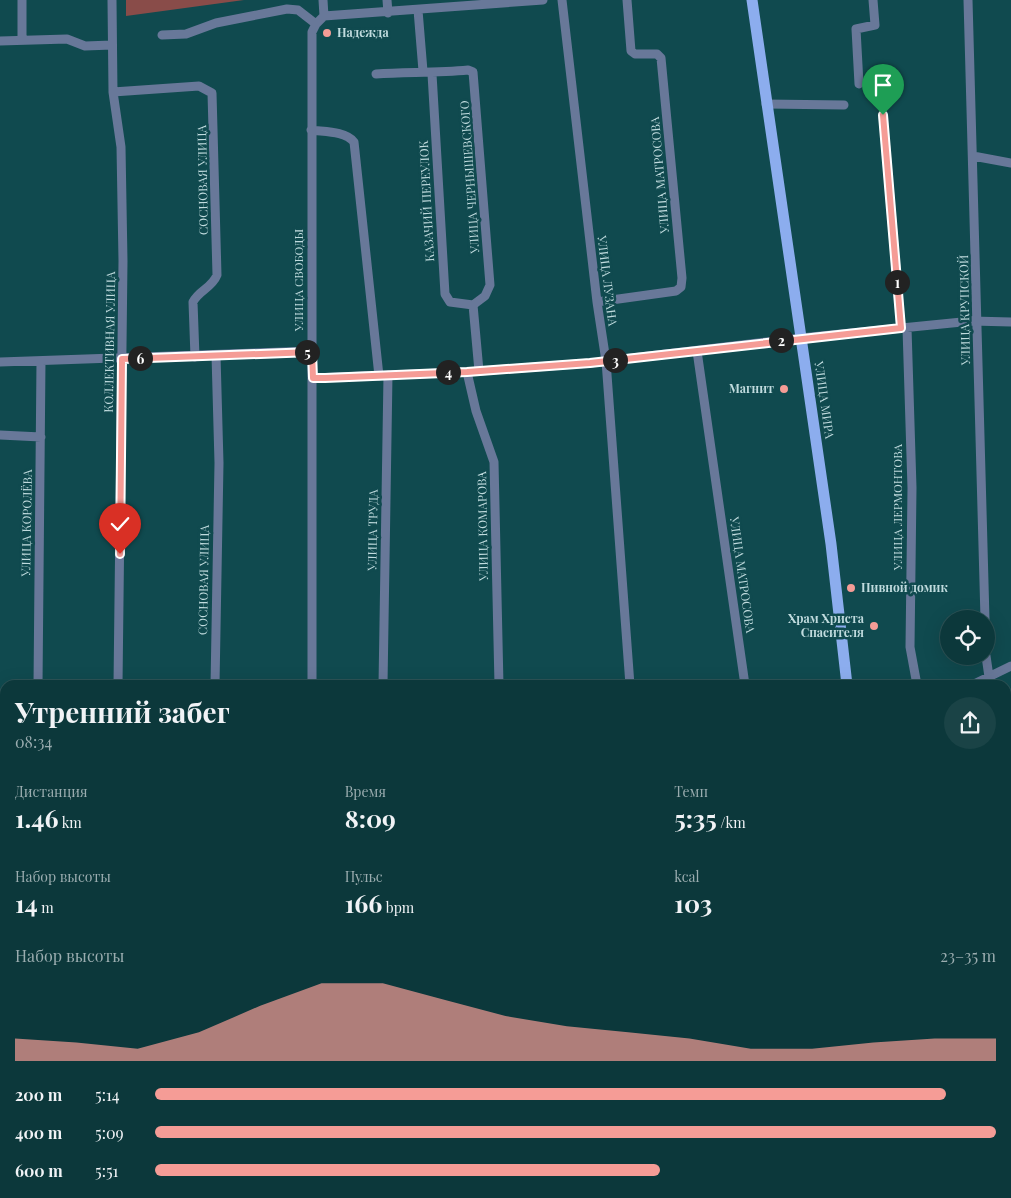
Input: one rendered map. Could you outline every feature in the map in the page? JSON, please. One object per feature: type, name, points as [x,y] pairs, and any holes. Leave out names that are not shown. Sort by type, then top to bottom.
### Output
[{"type":"main road","name":"УЛИЦА МИРА","points":[[752,0],[831,544],[846,680]]},
{"type":"street","points":[[22,0],[22,40]]},
{"type":"street","name":"КОЛЛЕКТИВНАЯ УЛИЦА","points":[[112,0],[113,92],[122,161],[122,359],[118,680]]},
{"type":"street","points":[[323,0],[324,16]]},
{"type":"street","points":[[387,0],[388,13]]},
{"type":"street","points":[[162,35],[186,34],[216,23],[287,9],[298,10],[316,24],[324,16],[388,13],[543,0]]},
{"type":"street","name":"УЛИЦА ЛУЗАНА","points":[[562,0],[597,302],[606,361],[630,680]]},
{"type":"street","name":"УЛИЦА МАТРОСОВА","points":[[597,302],[676,291],[681,287],[682,278],[661,58],[657,54],[635,54],[631,51],[627,0]]},
{"type":"street","points":[[859,84],[856,29],[875,25],[873,0]]},
{"type":"street","name":"УЛИЦА КРУПСКОЙ","points":[[968,0],[979,320],[985,610]]},
{"type":"street","name":"КАЗАЧИЙ ПЕРЕУЛОК","points":[[418,10],[428,72],[445,294],[450,302],[473,306]]},
{"type":"street","name":"УЛИЦА СВОБОДЫ","points":[[312,680],[313,378],[311,130],[312,32],[316,24]]},
{"type":"street","points":[[0,41],[67,39],[85,46],[112,45]]},
{"type":"street","name":"УЛИЦА ЧЕРНЫШЕВСКОГО","points":[[376,74],[468,70],[473,72],[476,83],[490,284],[485,296],[473,306]]},
{"type":"street","name":"СОСНОВАЯ УЛИЦА","points":[[113,92],[199,86],[212,93],[217,275],[214,282],[197,293],[193,302],[194,356]]},
{"type":"street","points":[[766,104],[844,105]]},
{"type":"street","name":"УЛИЦА ЛЕРМОНТОВА","points":[[883,115],[904,328],[912,488],[910,647],[916,680]]},
{"type":"street","name":"УЛИЦА ТРУДА","points":[[311,130],[343,135],[350,137],[354,142],[383,375],[383,680]]},
{"type":"street","points":[[973,156],[1011,163]]},
{"type":"street","points":[[473,306],[479,371]]},
{"type":"street","points":[[313,378],[467,372],[606,361],[979,320],[1011,322]]},
{"type":"street","name":"УЛИЦА МАТРОСОВА","points":[[697,351],[744,680]]},
{"type":"street","points":[[0,362],[312,352]]},
{"type":"street","name":"СОСНОВАЯ УЛИЦА","points":[[215,680],[219,463],[216,355]]},
{"type":"street","name":"УЛИЦА КОРОЛЁВА","points":[[38,680],[41,361]]},
{"type":"street","name":"УЛИЦА КОМАРОВА","points":[[467,372],[476,411],[494,462],[499,680]]},
{"type":"street","points":[[0,435],[41,436]]},
{"type":"street","points":[[987,665],[989,677]]},
{"type":"street","points":[[983,680],[1011,666]]},
{"type":"shaded area","points":[[126,0],[244,0],[126,16]]},
{"type":"place","name":"Надежда","points":[[327,33]]},
{"type":"place","name":"Магнит","points":[[784,389]]},
{"type":"place","name":"Пивной домик","points":[[851,588]]},
{"type":"place","name":"Храм Христа Спасителя","points":[[874,626]]},
{"type":"route","points":[[120,554],[122,359],[312,352],[313,378],[325,378],[467,372],[590,363],[901,328],[883,115]]}]
